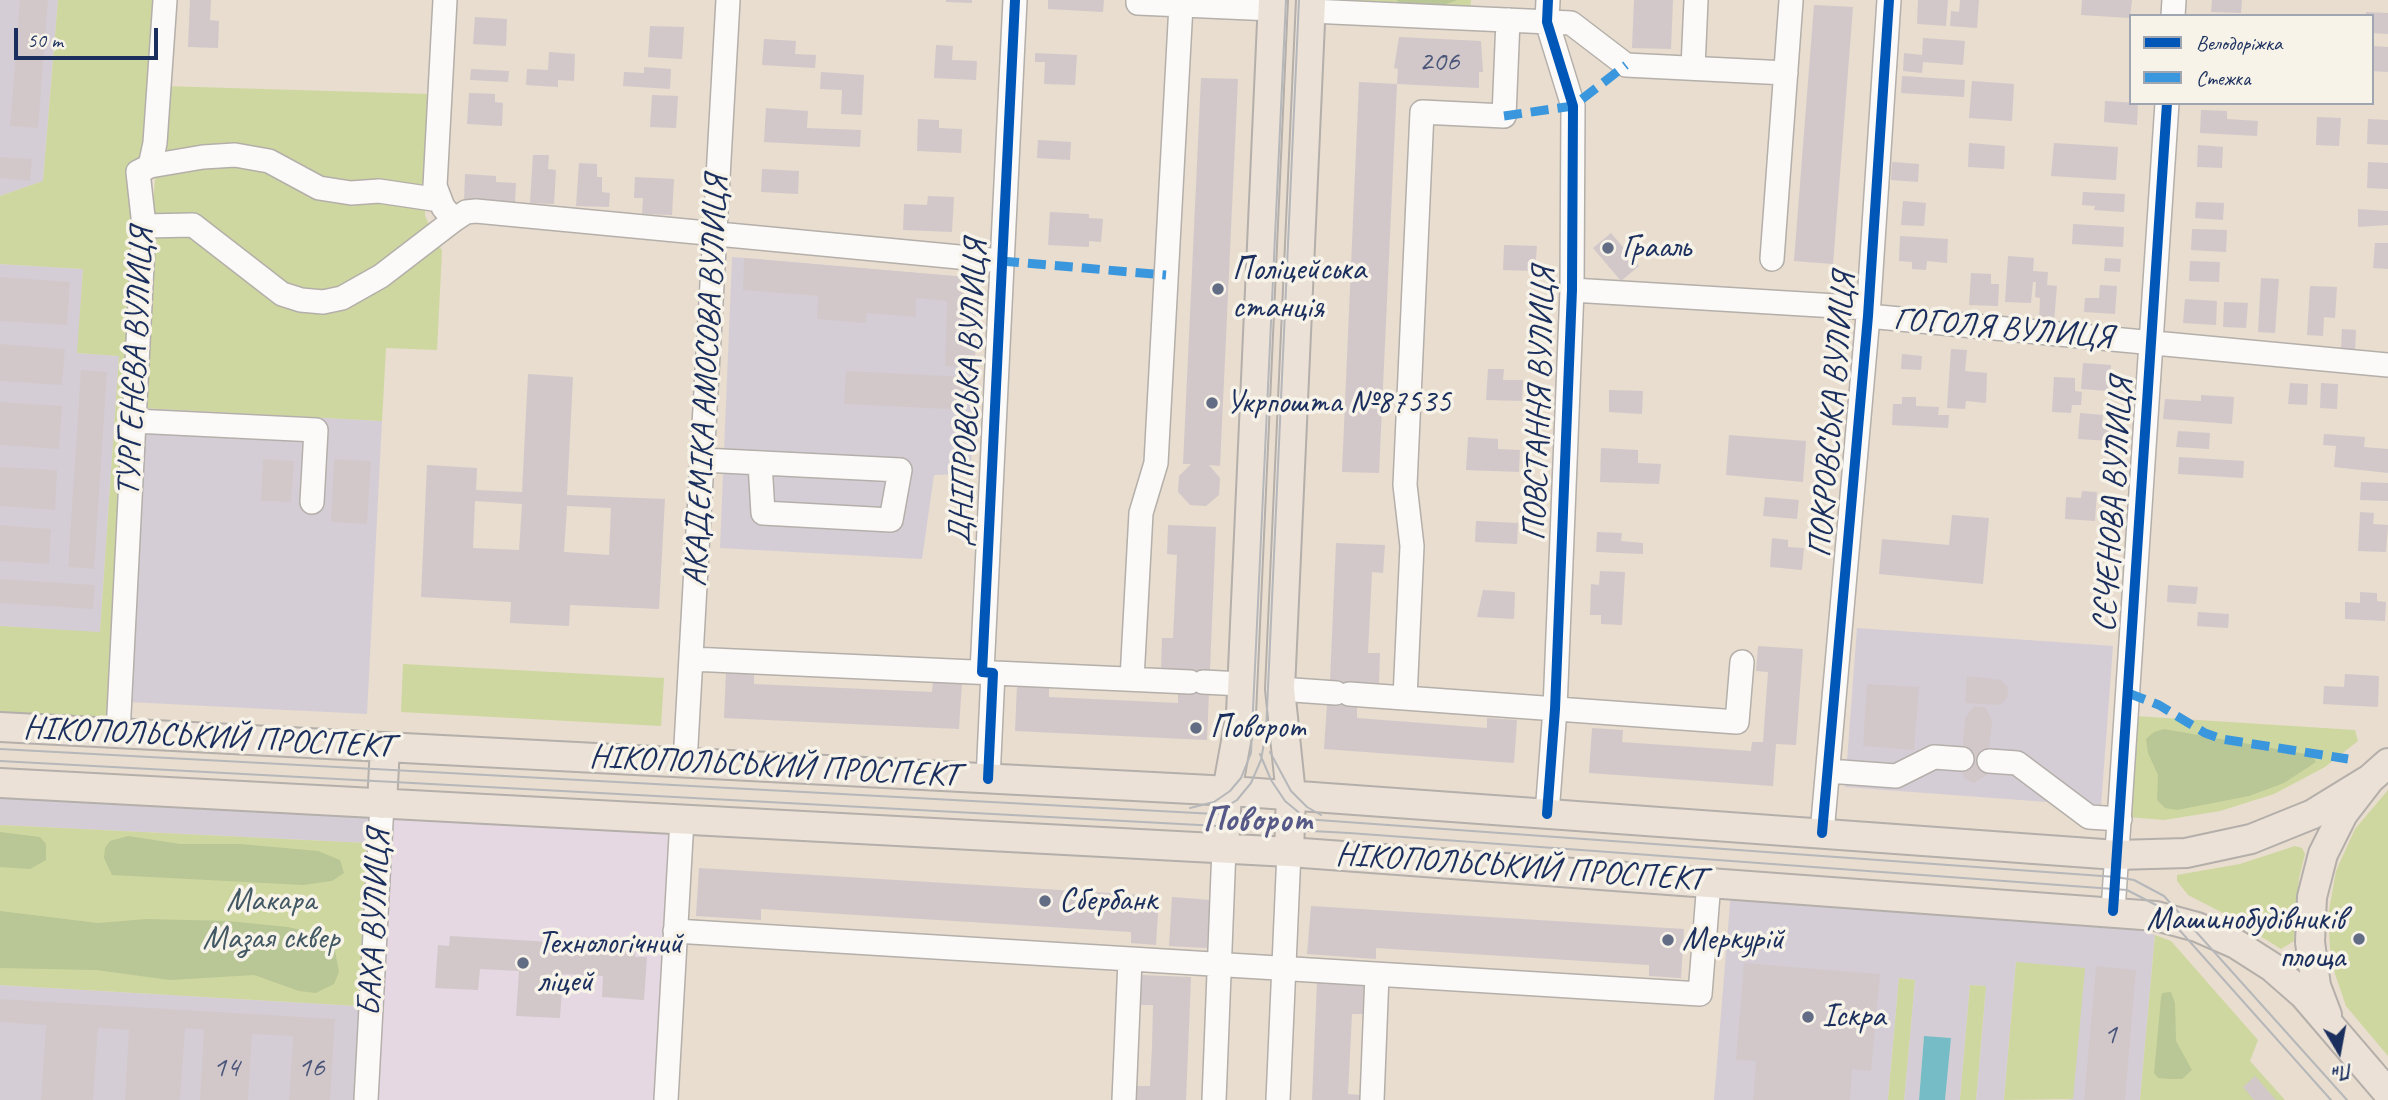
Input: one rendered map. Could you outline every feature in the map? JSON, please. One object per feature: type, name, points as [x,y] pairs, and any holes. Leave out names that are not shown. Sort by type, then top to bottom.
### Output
[{"type":"main road","points":[[1224,848],[1227,791],[1240,723],[1273,5],[1311,6],[1280,689],[1291,796],[1289,852]]},
{"type":"main road","name":"НІКОПОЛЬСЬКИЙ ПРОСПЕКТ","points":[[0,727],[1227,791],[2117,855],[2186,853],[2251,839],[2313,814],[2379,771]]},
{"type":"main road","name":"БАХА ВУЛИЦЯ","points":[[382,804],[385,747]]},
{"type":"main road","points":[[2379,771],[2343,814],[2328,844],[2312,897],[2310,942],[2316,986],[2332,1028],[2388,1093]]},
{"type":"main road","name":"НІКОПОЛЬСЬКИЙ ПРОСПЕКТ","points":[[0,783],[1224,848],[2113,911],[2170,919],[2236,944],[2272,967],[2304,995],[2332,1028]]},
{"type":"street","name":"ТУРГЕНЄВА ВУЛИЦЯ","points":[[118,733],[144,226],[138,172],[150,166],[165,0]]},
{"type":"street","points":[[445,0],[435,173],[440,200],[454,220]]},
{"type":"street","name":"АКАДЕМІКА АМОСОВА ВУЛИЦЯ","points":[[685,763],[728,0]]},
{"type":"street","name":"ДНІПРОВСЬКА ВУЛИЦЯ","points":[[988,779],[987,673],[1001,261],[1015,0]]},
{"type":"street","points":[[1138,0],[1138,3],[1181,5],[1273,5]]},
{"type":"street","points":[[1693,68],[1696,0]]},
{"type":"street","name":"ПОКРОВСЬКА ВУЛИЦЯ","points":[[1822,833],[1869,312],[1889,0]]},
{"type":"street","points":[[1772,259],[1791,1]]},
{"type":"street","points":[[1132,679],[1141,513],[1156,463],[1181,5]]},
{"type":"street","points":[[1311,6],[1508,20],[1548,11],[1571,23],[1626,65],[1786,73]]},
{"type":"street","name":"ПОВСТАННЯ ВУЛИЦЯ","points":[[1547,814],[1555,709],[1572,290],[1573,106],[1548,11]]},
{"type":"street","points":[[1405,698],[1412,546],[1405,485],[1422,112],[1504,116],[1508,20]]},
{"type":"street","name":"СЄЧЕНОВА ВУЛИЦЯ","points":[[2113,911],[2167,105]]},
{"type":"street","points":[[150,166],[203,157],[235,155],[269,161],[319,188],[351,193],[379,191],[440,200]]},
{"type":"street","points":[[144,226],[193,225],[282,294],[323,302],[342,298],[381,276],[454,220],[466,212],[476,211],[1001,261]]},
{"type":"street","name":"ГОГОЛЯ ВУЛИЦЯ","points":[[1572,290],[1869,312],[2151,343],[2388,365]]},
{"type":"street","points":[[134,421],[316,430],[312,502]]},
{"type":"street","points":[[703,460],[900,470],[891,520],[763,513],[760,463]]},
{"type":"street","points":[[691,659],[1242,684]]},
{"type":"street","points":[[1280,689],[1737,722],[1742,662]]},
{"type":"street","points":[[1828,771],[1896,776],[1934,757],[1962,759]]},
{"type":"street","points":[[1989,761],[2017,764],[2089,817],[2120,819]]},
{"type":"street","name":"БАХА ВУЛИЦЯ","points":[[366,1100],[382,804]]},
{"type":"street","points":[[666,1100],[682,819]]},
{"type":"street","points":[[1214,1100],[1224,848]]},
{"type":"street","points":[[1278,1100],[1289,852]]},
{"type":"street","points":[[675,931],[1700,994],[1709,882]]},
{"type":"street","points":[[1124,1100],[1130,960]]},
{"type":"street","points":[[1372,1100],[1377,975]]},
{"type":"shaded area","points":[[0,0],[58,0],[43,181],[0,196]]},
{"type":"shaded area","points":[[732,257],[977,278],[971,474],[934,475],[922,559],[720,548]]},
{"type":"shaded area","points":[[0,264],[83,269],[78,353],[119,356],[100,633],[0,626]]},
{"type":"shaded area","points":[[143,408],[382,421],[367,714],[128,702]]},
{"type":"shaded area","points":[[1857,628],[2113,646],[2101,806],[1845,787]]},
{"type":"shaded area","points":[[0,794],[388,811],[372,1100],[0,1100],[0,985],[358,1006],[367,843],[0,825]]},
{"type":"shaded area","name":"Технологічний ліцей","points":[[388,811],[675,826],[659,1100],[372,1100]]},
{"type":"shaded area","points":[[1731,891],[2098,917],[2155,935],[2140,1100],[2065,1100],[2073,1099],[2016,962],[2004,1100],[1976,1100],[1986,986],[1970,985],[1960,1100],[1945,1100],[1951,1038],[1924,1037],[1919,1100],[1904,1100],[1915,980],[1899,978],[1888,1100],[1714,1100]]},
{"type":"green space","points":[[58,0],[154,0],[137,211],[110,725],[0,719],[0,626],[100,632],[119,356],[77,353],[83,269],[0,264],[0,196],[43,181]]},
{"type":"green space","points":[[1350,0],[1471,0],[1470,15],[1350,9]]},
{"type":"green space","points":[[1397,0],[1457,0],[1441,6],[1399,4]]},
{"type":"green space","points":[[163,86],[430,94],[425,216],[442,251],[437,350],[386,348],[382,421],[143,408],[151,227]]},
{"type":"green space","points":[[403,664],[664,678],[661,726],[401,712]]},
{"type":"green space","points":[[2135,716],[2355,730],[2358,741],[2325,767],[2274,794],[2220,811],[2164,820],[2128,817]]},
{"type":"green space","points":[[2164,729],[2311,755],[2316,762],[2284,783],[2249,796],[2177,810],[2165,808],[2157,800],[2158,775],[2148,753],[2146,739],[2154,732]]},
{"type":"green space","name":"Машинобудівників площа","points":[[2388,790],[2388,1056],[2346,1006],[2331,962],[2328,916],[2336,871],[2355,829]]},
{"type":"green space","name":"Макара Мазая сквер","points":[[0,825],[367,843],[358,1006],[0,985]]},
{"type":"green space","points":[[0,832],[40,837],[46,844],[46,860],[30,869],[0,867]]},
{"type":"green space","points":[[128,836],[180,844],[240,844],[318,851],[340,860],[344,873],[332,881],[303,885],[112,875],[104,858],[105,848],[110,841]]},
{"type":"green space","points":[[2295,846],[2302,848],[2305,854],[2299,878],[2294,941],[2281,949],[2225,914],[2188,895],[2177,881],[2177,875],[2240,864]]},
{"type":"green space","points":[[0,911],[98,923],[147,919],[228,921],[288,927],[324,936],[334,946],[339,972],[334,984],[316,993],[299,991],[254,975],[170,980],[96,970],[0,968]]},
{"type":"green space","points":[[2155,935],[2171,941],[2258,1040],[2250,1061],[2285,1100],[2140,1100]]},
{"type":"green space","points":[[2016,962],[2085,968],[2073,1099],[2004,1100]]},
{"type":"green space","points":[[1899,978],[1915,980],[1904,1100],[1888,1100]]},
{"type":"green space","points":[[1970,985],[1986,986],[1976,1100],[1960,1100]]},
{"type":"green space","points":[[2171,992],[2175,1003],[2176,1041],[2192,1070],[2182,1079],[2158,1078],[2154,1073],[2162,993]]},
{"type":"water","points":[[1924,1036],[1951,1038],[1945,1100],[1919,1100]]},
{"type":"building","points":[[20,0],[48,0],[38,128],[10,126]]},
{"type":"building","points":[[190,0],[211,0],[210,20],[219,21],[218,48],[188,47]]},
{"type":"building","points":[[972,0],[972,3],[946,2]]},
{"type":"building","points":[[1048,0],[1104,0],[1103,12],[1048,9]]},
{"type":"building","points":[[1634,0],[1673,0],[1671,49],[1632,48]]},
{"type":"building","points":[[1918,0],[1948,0],[1946,26],[1917,24]]},
{"type":"building","points":[[1960,0],[1979,0],[1977,28],[1950,26],[1951,11],[1959,12]]},
{"type":"building","points":[[2082,0],[2132,0],[2129,18],[2081,15]]},
{"type":"building","points":[[2212,0],[2242,0],[2241,13],[2211,12]]},
{"type":"building","points":[[1814,5],[1853,7],[1833,264],[1794,261]]},
{"type":"building","points":[[2388,13],[2388,34],[2374,33],[2374,14],[2366,14]]},
{"type":"building","points":[[475,17],[507,19],[506,46],[473,44]]},
{"type":"building","points":[[650,26],[684,27],[682,59],[648,57]]},
{"type":"building","points":[[1399,37],[1481,41],[1483,72],[1479,72],[1479,88],[1397,84],[1398,69],[1394,68]]},
{"type":"building","points":[[1923,38],[1965,41],[1963,65],[1923,62],[1922,73],[1903,71],[1904,53],[1922,55]]},
{"type":"building","points":[[764,39],[796,41],[795,54],[816,55],[815,68],[762,65]]},
{"type":"building","points":[[936,45],[953,46],[952,60],[977,61],[976,80],[934,78]]},
{"type":"building","points":[[2374,46],[2388,47],[2388,72],[2374,71]]},
{"type":"building","points":[[549,52],[575,54],[574,81],[558,80],[558,87],[526,85],[527,69],[548,70]]},
{"type":"building","points":[[1035,53],[1077,55],[1075,85],[1044,84],[1045,62],[1035,62]]},
{"type":"building","points":[[644,67],[671,69],[670,89],[623,86],[624,72],[644,73]]},
{"type":"building","points":[[471,69],[509,71],[508,82],[470,80]]},
{"type":"building","points":[[821,72],[864,75],[862,115],[841,114],[842,90],[820,89]]},
{"type":"building","points":[[1902,76],[1965,80],[1964,97],[1901,93]]},
{"type":"building","points":[[1201,78],[1238,79],[1220,466],[1209,465],[1220,478],[1219,495],[1206,506],[1190,505],[1178,492],[1179,476],[1191,464],[1183,464]]},
{"type":"building","points":[[1972,81],[2014,84],[2012,121],[1969,118]]},
{"type":"building","points":[[1359,82],[1397,84],[1379,473],[1342,472]]},
{"type":"building","points":[[469,93],[495,94],[495,102],[503,103],[502,126],[467,124]]},
{"type":"building","points":[[652,95],[678,96],[676,128],[650,127]]},
{"type":"building","points":[[2105,101],[2138,105],[2137,125],[2104,122]]},
{"type":"building","points":[[766,108],[808,111],[807,128],[861,130],[860,147],[764,142]]},
{"type":"building","points":[[2201,110],[2227,111],[2227,119],[2258,121],[2257,136],[2200,133]]},
{"type":"building","points":[[2317,117],[2341,118],[2339,146],[2316,145]]},
{"type":"building","points":[[918,119],[939,120],[939,128],[962,129],[961,153],[917,151]]},
{"type":"building","points":[[2368,119],[2388,120],[2388,145],[2367,144]]},
{"type":"building","points":[[1038,140],[1071,142],[1070,160],[1037,158]]},
{"type":"building","points":[[1969,143],[2005,146],[2004,169],[1968,167]]},
{"type":"building","points":[[2054,143],[2118,147],[2116,180],[2051,176]]},
{"type":"building","points":[[2198,145],[2223,147],[2222,168],[2197,167]]},
{"type":"building","points":[[533,155],[549,155],[548,169],[556,170],[554,204],[530,203]]},
{"type":"building","points":[[0,157],[32,159],[30,181],[0,178]]},
{"type":"building","points":[[1892,162],[1919,164],[1918,182],[1891,180]]},
{"type":"building","points":[[2368,162],[2388,163],[2388,189],[2367,188]]},
{"type":"building","points":[[579,163],[597,164],[597,177],[602,177],[602,192],[610,193],[609,207],[576,206]]},
{"type":"building","points":[[762,169],[799,171],[798,194],[761,192]]},
{"type":"building","points":[[465,174],[496,176],[496,182],[516,183],[515,203],[464,201]]},
{"type":"building","points":[[635,177],[674,179],[672,215],[642,214],[643,198],[634,198]]},
{"type":"building","points":[[2083,192],[2125,194],[2124,212],[2094,210],[2095,206],[2082,205]]},
{"type":"building","points":[[928,196],[954,197],[952,232],[903,230],[904,204],[927,205]]},
{"type":"building","points":[[1903,201],[1926,203],[1924,226],[1901,225]]},
{"type":"building","points":[[2196,202],[2224,203],[2223,220],[2195,218]]},
{"type":"building","points":[[2358,209],[2388,211],[2388,225],[2358,227]]},
{"type":"building","points":[[1050,212],[1089,214],[1089,218],[1103,219],[1101,242],[1089,241],[1089,247],[1048,245]]},
{"type":"building","points":[[2073,224],[2124,227],[2123,247],[2072,244]]},
{"type":"building","points":[[2192,229],[2227,230],[2226,252],[2191,250]]},
{"type":"building","points":[[1611,233],[1639,266],[1621,281],[1593,248]]},
{"type":"building","points":[[1900,236],[1948,239],[1947,263],[1927,261],[1926,270],[1912,269],[1912,262],[1899,261]]},
{"type":"building","points":[[2375,243],[2388,243],[2388,269],[2373,268]]},
{"type":"building","points":[[1504,245],[1537,246],[1535,271],[1503,270]]},
{"type":"building","points":[[2008,256],[2034,258],[2033,271],[2048,272],[2047,285],[2057,286],[2054,321],[2039,320],[2040,298],[2035,297],[2036,282],[2033,282],[2031,303],[2005,302]]},
{"type":"building","points":[[744,258],[977,278],[975,368],[945,366],[947,301],[916,298],[916,317],[867,313],[866,323],[817,319],[818,296],[743,290]]},
{"type":"building","points":[[2105,258],[2121,259],[2120,272],[2104,271]]},
{"type":"building","points":[[2190,261],[2220,262],[2219,282],[2189,281]]},
{"type":"building","points":[[1971,273],[1991,274],[1991,284],[1999,284],[1998,306],[1969,305]]},
{"type":"building","points":[[0,277],[70,282],[67,325],[0,321]]},
{"type":"building","points":[[2261,278],[2279,279],[2275,333],[2258,332]]},
{"type":"building","points":[[2100,285],[2117,286],[2115,314],[2084,312],[2085,298],[2099,298]]},
{"type":"building","points":[[2310,286],[2337,287],[2335,318],[2324,317],[2323,336],[2307,335]]},
{"type":"building","points":[[2185,299],[2217,301],[2216,325],[2183,323]]},
{"type":"building","points":[[2224,302],[2248,303],[2246,328],[2223,327]]},
{"type":"building","points":[[2342,329],[2356,330],[2355,350],[2341,350]]},
{"type":"building","points":[[0,344],[65,349],[62,385],[0,381]]},
{"type":"building","points":[[1951,349],[1967,350],[1965,371],[1987,373],[1986,403],[1966,401],[1965,409],[1947,408]]},
{"type":"building","points":[[1902,354],[1922,356],[1921,370],[1901,369]]},
{"type":"building","points":[[2083,363],[2111,365],[2109,391],[2081,389]]},
{"type":"building","points":[[1488,369],[1504,369],[1503,380],[1523,380],[1522,401],[1486,400]]},
{"type":"building","points":[[81,370],[107,372],[94,569],[68,567]]},
{"type":"building","points":[[846,371],[968,377],[967,410],[844,404]]},
{"type":"building","points":[[528,374],[573,377],[567,495],[665,499],[659,609],[570,605],[569,626],[510,623],[511,602],[421,597],[427,465],[477,468],[476,490],[522,492]],"holes":[[[475,501],[522,504],[519,550],[473,548]],[[567,506],[611,508],[609,555],[564,552]]]},
{"type":"building","points":[[2054,377],[2075,378],[2075,391],[2082,392],[2081,405],[2072,405],[2071,413],[2052,412]]},
{"type":"building","points":[[2290,383],[2308,384],[2307,405],[2288,404]]},
{"type":"building","points":[[2321,383],[2338,384],[2337,409],[2320,408]]},
{"type":"building","points":[[1609,390],[1643,391],[1642,414],[1609,412]]},
{"type":"building","points":[[2201,395],[2234,397],[2232,424],[2163,419],[2165,399],[2201,401]]},
{"type":"building","points":[[1902,397],[1916,397],[1916,406],[1939,407],[1938,415],[1949,415],[1948,428],[1892,425],[1893,404],[1902,404]]},
{"type":"building","points":[[0,402],[62,406],[59,449],[0,445]]},
{"type":"building","points":[[2080,413],[2103,415],[2102,422],[2110,423],[2109,441],[2078,439]]},
{"type":"building","points":[[2178,431],[2210,433],[2209,449],[2176,447]]},
{"type":"building","points":[[2324,434],[2365,437],[2364,447],[2388,449],[2388,473],[2334,467],[2336,446],[2323,445]]},
{"type":"building","points":[[1729,435],[1806,441],[1803,482],[1726,475]]},
{"type":"building","points":[[1468,437],[1498,439],[1498,449],[1520,450],[1519,472],[1466,470]]},
{"type":"building","points":[[1601,448],[1638,450],[1638,463],[1661,464],[1659,484],[1600,482]]},
{"type":"building","points":[[2179,457],[2244,461],[2243,478],[2178,474]]},
{"type":"building","points":[[263,459],[294,461],[291,502],[261,501]]},
{"type":"building","points":[[334,459],[371,461],[367,524],[331,522]]},
{"type":"building","points":[[0,467],[57,470],[55,510],[0,506]]},
{"type":"building","points":[[2361,482],[2388,483],[2388,501],[2360,500]]},
{"type":"building","points":[[2082,491],[2097,492],[2095,521],[2065,519],[2066,497],[2081,498]]},
{"type":"building","points":[[1765,497],[1799,500],[1797,519],[1763,516]]},
{"type":"building","points":[[2360,512],[2374,513],[2373,524],[2388,525],[2386,552],[2358,551]]},
{"type":"building","points":[[1952,515],[1989,518],[1983,584],[1879,574],[1882,539],[1949,545]]},
{"type":"building","points":[[1476,521],[1518,523],[1517,544],[1475,542]]},
{"type":"building","points":[[0,525],[51,529],[49,564],[0,561]]},
{"type":"building","points":[[1168,525],[1216,527],[1207,740],[1015,731],[1017,685],[1049,686],[1049,697],[1178,703],[1178,692],[1161,670],[1162,638],[1173,638],[1177,555],[1167,554]]},
{"type":"building","points":[[1597,532],[1622,533],[1621,541],[1643,543],[1643,554],[1596,552]]},
{"type":"building","points":[[1772,538],[1788,540],[1788,547],[1804,548],[1802,570],[1770,567]]},
{"type":"building","points":[[1336,543],[1385,545],[1383,573],[1372,572],[1368,653],[1380,653],[1379,683],[1350,682],[1349,706],[1357,706],[1357,718],[1487,728],[1487,718],[1517,720],[1514,763],[1324,749],[1327,704],[1335,705],[1337,681],[1330,681]]},
{"type":"building","points":[[1600,571],[1625,572],[1622,625],[1601,624],[1601,615],[1590,615],[1591,584],[1599,585]]},
{"type":"building","points":[[0,579],[95,585],[93,609],[0,603]]},
{"type":"building","points":[[2168,585],[2198,587],[2196,604],[2167,602]]},
{"type":"building","points":[[1483,590],[1515,592],[1514,619],[1477,617]]},
{"type":"building","points":[[2360,592],[2377,593],[2377,601],[2386,602],[2385,621],[2345,619],[2345,602],[2360,603]]},
{"type":"building","points":[[2198,612],[2229,614],[2228,628],[2197,626]]},
{"type":"building","points":[[1758,646],[1803,649],[1796,745],[1776,744],[1773,786],[1589,773],[1592,728],[1623,730],[1622,742],[1751,751],[1752,742],[1763,742],[1768,672],[1756,671]]},
{"type":"building","points":[[726,672],[754,673],[754,684],[932,692],[933,681],[962,682],[959,729],[724,718]]},
{"type":"building","points":[[2345,674],[2379,676],[2378,707],[2323,704],[2324,686],[2344,687]]},
{"type":"building","points":[[1967,676],[2001,680],[2008,688],[2007,698],[2000,705],[1965,703]]},
{"type":"building","points":[[1867,684],[1919,687],[1914,750],[1863,746]]},
{"type":"building","points":[[1974,706],[1985,707],[1992,720],[1987,775],[1974,783],[1964,778],[1961,768],[1965,718]]},
{"type":"building","points":[[699,868],[1159,896],[1156,945],[1131,943],[1131,932],[761,909],[761,920],[696,916]]},
{"type":"building","points":[[1172,897],[1210,900],[1207,948],[1169,946]]},
{"type":"building","points":[[1311,906],[1684,929],[1681,978],[1649,976],[1649,965],[1376,948],[1376,959],[1307,954]]},
{"type":"building","points":[[450,936],[636,947],[635,957],[647,957],[644,1000],[602,997],[603,976],[563,974],[560,1018],[516,1016],[519,971],[480,969],[478,990],[435,988],[438,945],[449,946]]},
{"type":"building","points":[[1744,963],[1880,974],[1871,1071],[1852,1069],[1850,1100],[1753,1100],[1756,1061],[1736,1060]]},
{"type":"building","points":[[2096,966],[2136,970],[2125,1100],[2084,1100]]},
{"type":"building","points":[[1141,975],[1191,977],[1186,1100],[1136,1100],[1137,1086],[1150,1086],[1152,1046],[1153,1005],[1140,1005]]},
{"type":"building","points":[[1317,982],[1365,984],[1363,1014],[1352,1014],[1348,1094],[1360,1095],[1360,1100],[1312,1100]]},
{"type":"building","points":[[0,999],[335,1019],[330,1100],[289,1100],[293,1036],[252,1034],[248,1100],[200,1100],[204,1030],[185,1028],[180,1100],[125,1100],[129,1030],[98,1028],[93,1100],[41,1100],[46,1025],[0,1022]]},
{"type":"building","points":[[2255,1076],[2276,1100],[2254,1100],[2243,1087]]},
{"type":"tram line","points":[[1190,808],[1214,802],[1230,791],[1241,778],[1251,753],[1286,0]]},
{"type":"tram line","points":[[1216,813],[1237,800],[1251,783],[1261,760],[1266,732],[1299,0]]},
{"type":"tram line","points":[[0,749],[1290,818],[2116,877],[2134,880],[2164,896],[2347,1100]]},
{"type":"tram line","points":[[1270,752],[1291,791],[1307,807],[1321,815]]},
{"type":"tram line","points":[[1260,754],[1271,780],[1285,801],[1308,820]]},
{"type":"tram line","points":[[0,761],[1349,833],[2127,890],[2158,906],[2331,1100]]},
{"type":"marked path","points":[[1504,116],[1573,106],[1626,65]]},
{"type":"marked path","points":[[1001,261],[1166,275]]},
{"type":"marked path","points":[[2128,693],[2159,705],[2205,733],[2222,739],[2348,759]]},
{"type":"cycle path","points":[[988,779],[993,673],[982,672],[1015,0]]},
{"type":"cycle path","points":[[1547,814],[1555,709],[1572,290],[1573,106],[1547,22],[1548,0]]},
{"type":"cycle path","points":[[1822,833],[1868,316],[1889,0]]},
{"type":"cycle path","points":[[2113,911],[2167,105]]},
{"type":"place","name":"Грааль","points":[[1608,248]]},
{"type":"place","name":"Поліцейська станція","points":[[1218,289]]},
{"type":"place","name":"Укрпошта №87535","points":[[1212,403]]},
{"type":"place","name":"Поворот","points":[[1196,728]]},
{"type":"place","name":"Сбербанк","points":[[1045,901]]},
{"type":"place","name":"Машинобудівників площа","points":[[2359,939]]},
{"type":"place","name":"Меркурій","points":[[1668,940]]},
{"type":"place","name":"Технологічний ліцей","points":[[523,963]]},
{"type":"place","name":"Іскра","points":[[1808,1017]]},
{"type":"district","name":"Поворот","points":[[1258,821]]}]
